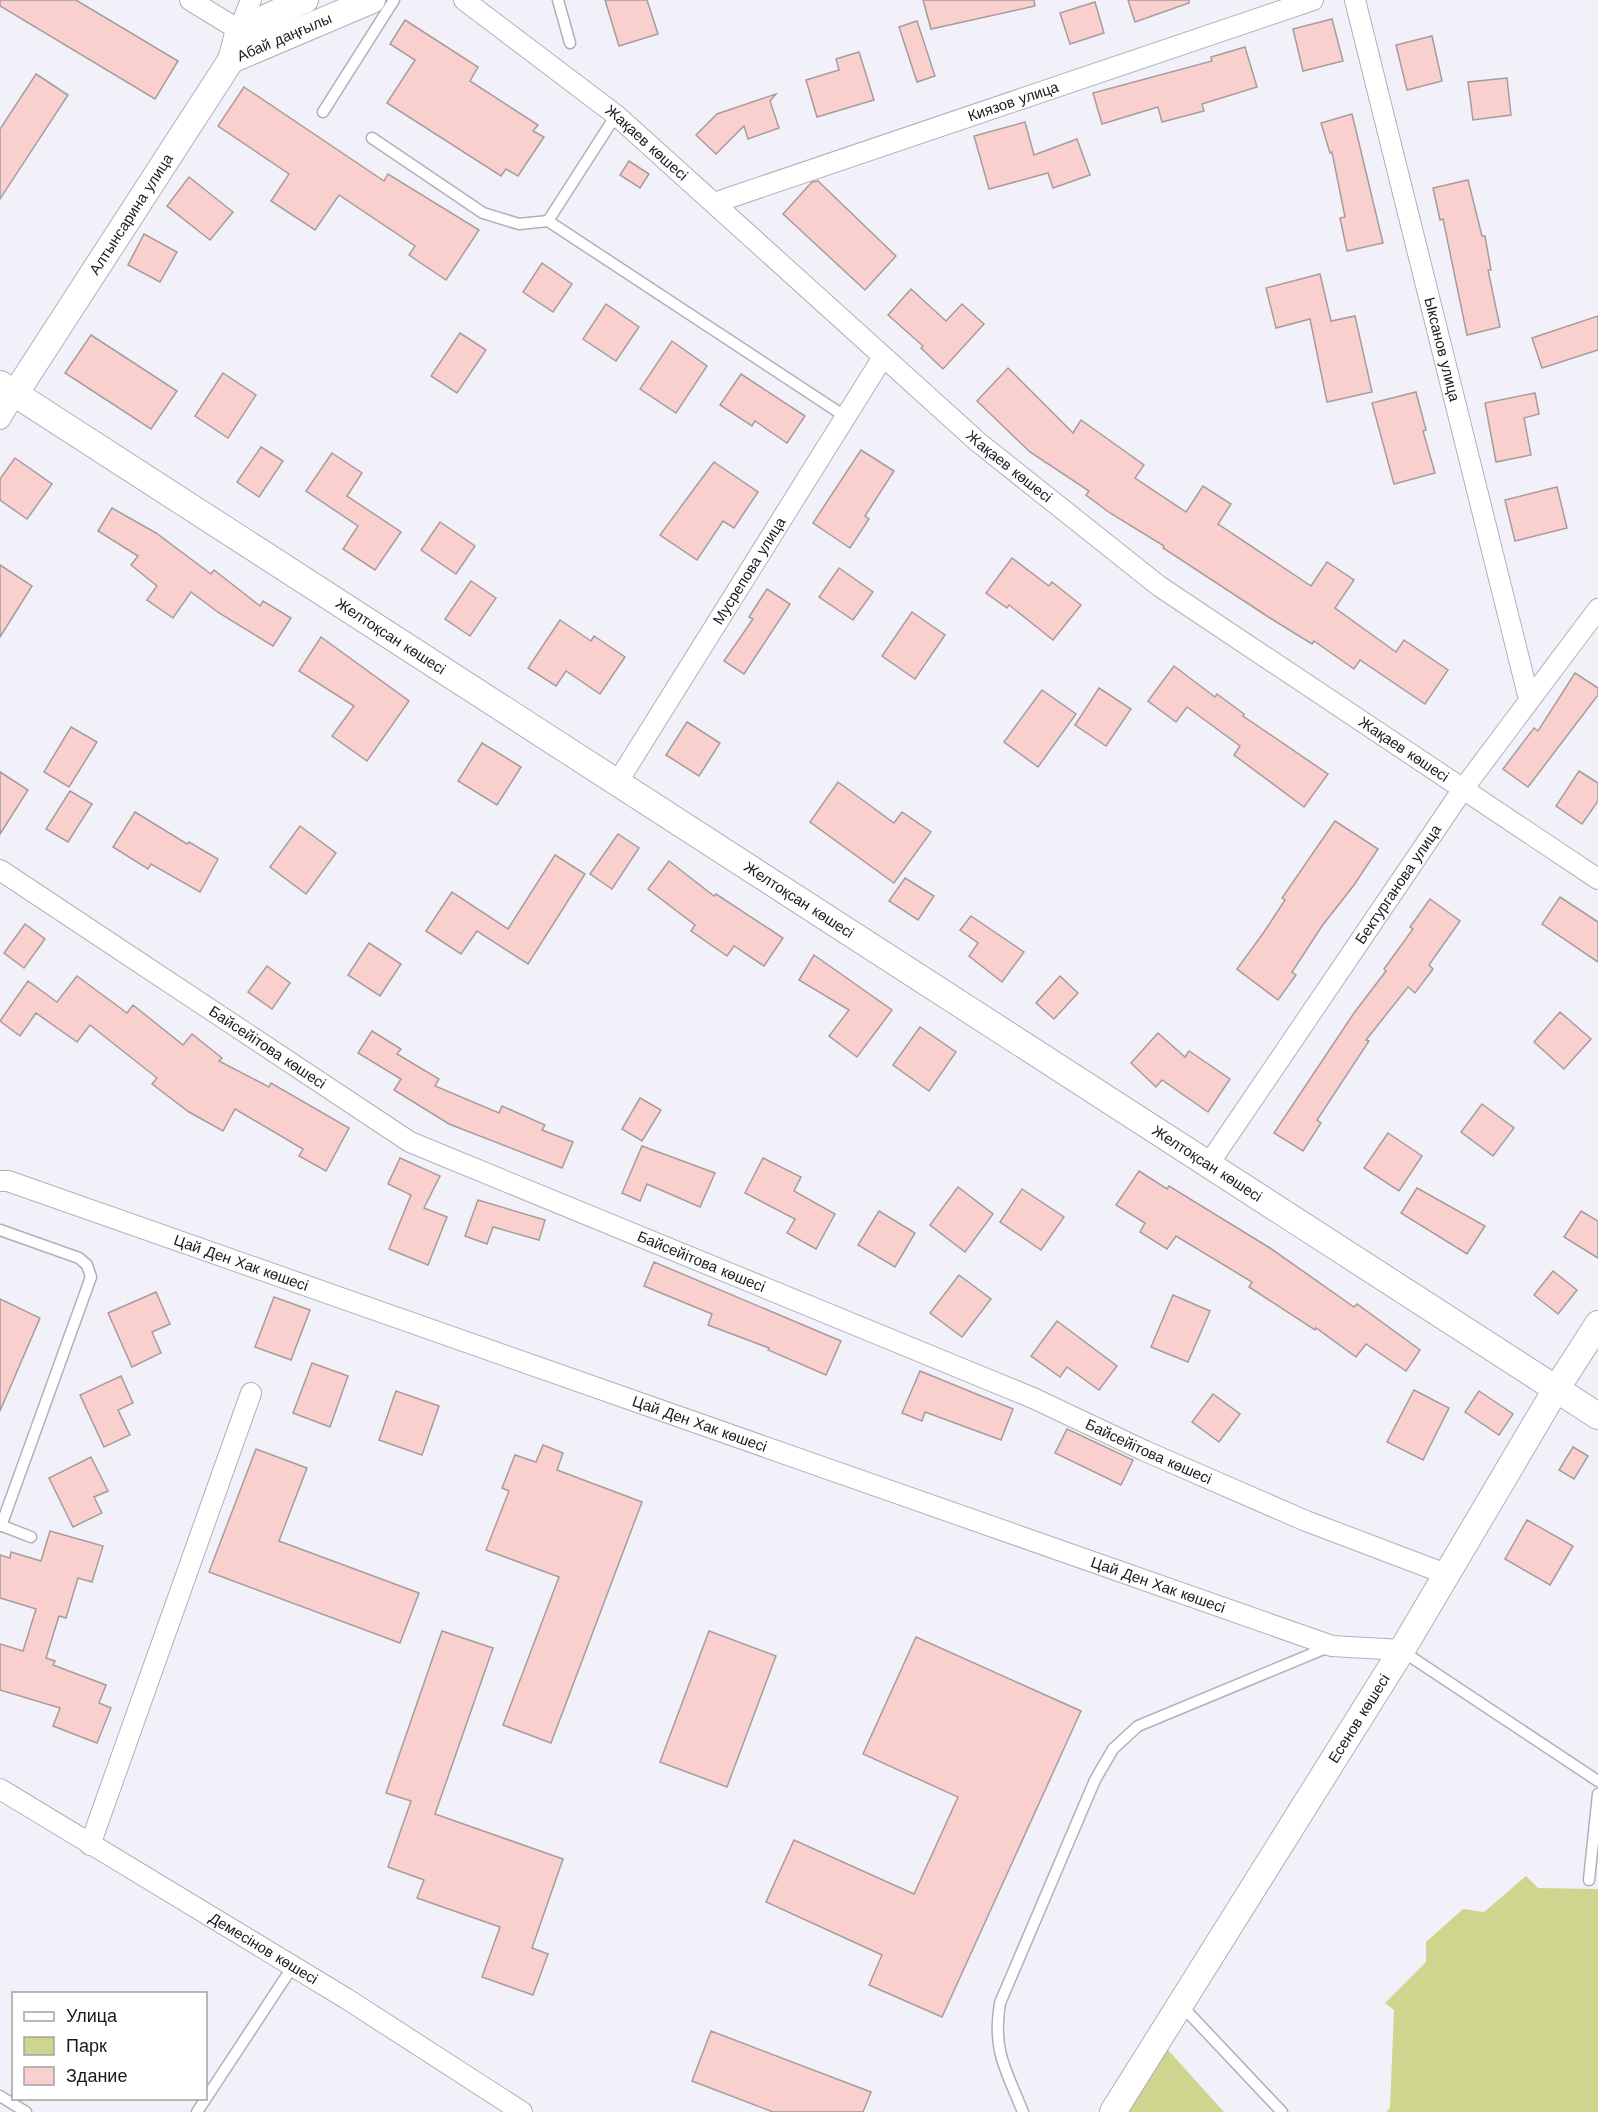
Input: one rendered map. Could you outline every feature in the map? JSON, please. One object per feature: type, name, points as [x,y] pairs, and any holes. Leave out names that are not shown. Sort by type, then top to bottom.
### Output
[{"type":"street","points":[[190,0],[239,30],[251,0]]},
{"type":"street","name":"Абай даңғылы","points":[[239,30],[305,0]]},
{"type":"street","name":"Абай даңғылы","points":[[231,60],[372,0]]},
{"type":"street","name":"Жақаев көшесі","points":[[464,0],[616,115],[978,442],[1159,586],[1598,879]]},
{"type":"street","name":"Киязов улица","points":[[714,203],[1312,0]]},
{"type":"street","name":"Ыксанов улица","points":[[1355,0],[1529,699]]},
{"type":"street","name":"Алтынсарина улица","points":[[8,389],[231,60],[239,30]]},
{"type":"street","name":"Мусрепова улица","points":[[617,783],[883,357]]},
{"type":"street","points":[[0,419],[8,389]]},
{"type":"street","name":"Желтоқсан көшесі","points":[[8,389],[1555,1391],[1598,1416]]},
{"type":"street","name":"Бектурганова улица","points":[[1208,1165],[1463,789],[1598,609]]},
{"type":"street","name":"Байсейітова көшесі","points":[[0,870],[410,1142],[1033,1398],[1306,1521],[1446,1574]]},
{"type":"street","name":"Цай Ден Хак көшесі","points":[[0,1181],[19,1185],[1332,1646],[1402,1650]]},
{"type":"street","name":"Есенов көшесі","points":[[1113,2112],[1402,1650],[1555,1391],[1598,1324]]},
{"type":"street","points":[[90,1845],[250,1394]]},
{"type":"street","name":"Демесінов көшесі","points":[[0,1789],[293,1966],[500,2106],[522,2112]]},
{"type":"lane","points":[[323,112],[394,0]]},
{"type":"lane","points":[[558,0],[570,43]]},
{"type":"lane","points":[[548,221],[616,115]]},
{"type":"lane","points":[[372,138],[483,213],[519,224],[548,221],[846,417]]},
{"type":"lane","points":[[0,1230],[79,1258],[87,1265],[91,1277],[1,1525],[31,1537]]},
{"type":"lane","points":[[1023,2112],[999,2051],[995,2029],[1000,2003],[1095,1780],[1113,1749],[1138,1726],[1332,1646]]},
{"type":"lane","points":[[1402,1650],[1598,1781]]},
{"type":"lane","points":[[1589,1880],[1598,1794]]},
{"type":"lane","points":[[207,2097],[293,1966]]},
{"type":"lane","points":[[1180,2004],[1282,2112]]},
{"type":"lane","points":[[0,2096],[26,2112]]},
{"type":"green space","points":[[1526,1876],[1538,1888],[1598,1889],[1598,2112],[1386,2112],[1390,2108],[1394,2010],[1385,2003],[1426,1962],[1426,1942],[1463,1909],[1484,1912]]},
{"type":"green space","points":[[1159,2040],[1224,2112],[1114,2112]]},
{"type":"building","points":[[0,0],[76,0],[178,61],[155,99],[0,6]]},
{"type":"building","points":[[605,0],[647,0],[658,34],[619,46]]},
{"type":"building","points":[[923,0],[1034,0],[1035,6],[931,29]]},
{"type":"building","points":[[1128,0],[1189,0],[1189,3],[1135,22]]},
{"type":"building","points":[[1095,2],[1104,33],[1070,44],[1060,13]]},
{"type":"building","points":[[1332,19],[1343,61],[1303,71],[1293,29]]},
{"type":"building","points":[[405,20],[478,67],[470,81],[538,125],[533,131],[544,137],[518,176],[506,169],[501,176],[387,103],[415,60],[390,44]]},
{"type":"building","points":[[917,21],[935,76],[917,82],[899,27]]},
{"type":"building","points":[[1432,36],[1442,81],[1407,90],[1396,45]]},
{"type":"building","points":[[1245,47],[1257,87],[1202,104],[1204,111],[1162,122],[1158,107],[1102,124],[1093,93],[1212,61],[1211,57]]},
{"type":"building","points":[[859,52],[874,100],[817,117],[806,80],[839,70],[836,59]]},
{"type":"building","points":[[36,74],[68,95],[0,199],[0,129]]},
{"type":"building","points":[[1507,78],[1511,115],[1473,120],[1468,82]]},
{"type":"building","points":[[244,87],[384,181],[388,174],[479,230],[446,280],[409,255],[415,246],[339,195],[315,230],[271,201],[289,174],[218,126]]},
{"type":"building","points":[[776,94],[770,101],[779,128],[748,139],[744,126],[716,154],[696,135],[717,114]]},
{"type":"building","points":[[1352,114],[1383,243],[1347,251],[1340,218],[1345,217],[1332,152],[1330,153],[1321,123]]},
{"type":"building","points":[[1025,122],[1034,155],[1077,139],[1090,175],[1053,188],[1048,173],[989,189],[974,136]]},
{"type":"building","points":[[629,161],[649,174],[640,188],[620,175]]},
{"type":"building","points":[[189,177],[233,212],[210,240],[167,206]]},
{"type":"building","points":[[1468,180],[1482,236],[1485,236],[1491,270],[1488,270],[1500,327],[1467,335],[1443,219],[1440,220],[1433,188]]},
{"type":"building","points":[[818,181],[896,256],[865,290],[783,214],[812,182]]},
{"type":"building","points":[[144,234],[177,252],[160,282],[128,265]]},
{"type":"building","points":[[542,263],[572,284],[553,312],[523,292]]},
{"type":"building","points":[[1320,274],[1331,321],[1355,316],[1372,392],[1327,402],[1310,319],[1276,328],[1266,288]]},
{"type":"building","points":[[911,289],[946,321],[962,304],[984,324],[943,369],[921,348],[923,346],[888,315]]},
{"type":"building","points":[[606,304],[639,327],[616,361],[583,339]]},
{"type":"building","points":[[1598,316],[1598,350],[1542,368],[1532,338]]},
{"type":"building","points":[[460,333],[486,350],[457,393],[431,376]]},
{"type":"building","points":[[91,335],[177,391],[151,429],[65,373]]},
{"type":"building","points":[[672,341],[707,366],[676,413],[640,389]]},
{"type":"building","points":[[1008,368],[1073,433],[1081,420],[1144,465],[1135,478],[1186,512],[1203,486],[1231,504],[1218,524],[1311,586],[1327,562],[1354,580],[1335,608],[1396,652],[1404,640],[1448,670],[1425,704],[1360,660],[1354,669],[1314,641],[1312,644],[1270,618],[1163,548],[1164,546],[1110,513],[1086,495],[1089,491],[1030,452],[977,401]]},
{"type":"building","points":[[223,373],[256,395],[228,438],[195,416]]},
{"type":"building","points":[[741,374],[805,416],[787,443],[755,421],[752,426],[720,405]]},
{"type":"building","points":[[1416,392],[1426,430],[1423,431],[1435,473],[1394,484],[1372,403]]},
{"type":"building","points":[[1535,393],[1539,414],[1524,418],[1531,455],[1496,462],[1485,403]]},
{"type":"building","points":[[261,447],[283,461],[259,497],[237,482]]},
{"type":"building","points":[[861,450],[894,471],[865,516],[869,519],[850,548],[813,523]]},
{"type":"building","points":[[332,453],[362,473],[347,496],[401,532],[375,570],[343,549],[358,526],[306,491]]},
{"type":"building","points":[[15,458],[52,484],[27,519],[0,500],[0,479]]},
{"type":"building","points":[[714,462],[758,492],[734,528],[723,521],[697,560],[660,535]]},
{"type":"building","points":[[1557,487],[1567,528],[1515,541],[1505,500]]},
{"type":"building","points":[[112,508],[156,533],[211,574],[214,570],[260,606],[263,601],[291,618],[273,646],[219,613],[191,592],[173,618],[147,600],[157,586],[131,565],[138,556],[98,531]]},
{"type":"building","points":[[440,522],[475,546],[456,574],[421,550]]},
{"type":"building","points":[[1012,558],[1049,586],[1052,582],[1081,605],[1053,640],[1009,605],[1007,608],[986,593]]},
{"type":"building","points":[[0,565],[32,586],[0,637]]},
{"type":"building","points":[[839,568],[873,592],[853,620],[819,597]]},
{"type":"building","points":[[471,581],[496,598],[470,636],[445,619]]},
{"type":"building","points":[[767,589],[790,604],[744,674],[724,661],[753,619],[749,617]]},
{"type":"building","points":[[912,612],[945,635],[915,679],[882,656]]},
{"type":"building","points":[[560,620],[591,641],[594,636],[625,657],[600,694],[566,671],[556,686],[528,668]]},
{"type":"building","points":[[321,637],[409,701],[367,761],[332,736],[354,706],[299,671]]},
{"type":"building","points":[[1174,666],[1215,697],[1217,694],[1244,714],[1243,716],[1328,774],[1304,807],[1234,755],[1240,746],[1187,707],[1176,722],[1148,701]]},
{"type":"building","points":[[1575,673],[1598,688],[1598,695],[1528,787],[1503,769],[1534,728],[1538,731]]},
{"type":"building","points":[[1099,688],[1131,709],[1106,746],[1075,725]]},
{"type":"building","points":[[1042,690],[1076,714],[1038,767],[1004,742]]},
{"type":"building","points":[[687,722],[720,743],[699,776],[666,755]]},
{"type":"building","points":[[71,727],[97,742],[69,787],[44,772]]},
{"type":"building","points":[[482,743],[521,767],[497,805],[458,781]]},
{"type":"building","points":[[1579,771],[1598,783],[1598,801],[1582,824],[1556,806]]},
{"type":"building","points":[[0,772],[28,790],[0,834]]},
{"type":"building","points":[[838,782],[894,823],[902,812],[931,832],[894,883],[810,822]]},
{"type":"building","points":[[70,791],[92,804],[68,842],[46,829]]},
{"type":"building","points":[[135,812],[187,844],[189,842],[218,859],[200,892],[151,864],[148,869],[113,847]]},
{"type":"building","points":[[1335,821],[1378,849],[1322,926],[1292,972],[1296,975],[1278,1000],[1237,969],[1264,932],[1285,900],[1282,898]]},
{"type":"building","points":[[300,826],[336,853],[306,894],[270,867]]},
{"type":"building","points":[[618,834],[639,848],[612,889],[590,874]]},
{"type":"building","points":[[555,855],[585,874],[528,964],[477,931],[461,954],[426,931],[452,892],[508,929]]},
{"type":"building","points":[[669,861],[714,896],[716,894],[783,938],[764,966],[734,946],[727,956],[691,931],[695,925],[648,889]]},
{"type":"building","points":[[905,878],[934,896],[918,920],[889,901]]},
{"type":"building","points":[[1560,897],[1598,922],[1598,962],[1542,924]]},
{"type":"building","points":[[1430,899],[1460,921],[1429,965],[1433,969],[1415,993],[1408,987],[1366,1040],[1369,1041],[1317,1120],[1321,1123],[1303,1151],[1274,1133],[1354,1013],[1386,971],[1384,969],[1413,929],[1410,927]]},
{"type":"building","points":[[971,916],[1024,952],[1002,982],[969,956],[978,943],[960,930]]},
{"type":"building","points":[[25,924],[45,939],[24,968],[4,953]]},
{"type":"building","points":[[369,943],[401,964],[380,996],[348,975]]},
{"type":"building","points":[[814,955],[892,1010],[857,1057],[829,1036],[849,1010],[799,980]]},
{"type":"building","points":[[267,966],[290,983],[272,1009],[248,992]]},
{"type":"building","points":[[77,976],[127,1013],[133,1005],[183,1045],[192,1034],[222,1058],[219,1061],[269,1087],[271,1083],[349,1128],[326,1171],[299,1156],[303,1149],[235,1109],[223,1131],[189,1112],[152,1084],[157,1078],[90,1025],[77,1042],[36,1013],[20,1036],[0,1021],[28,981],[57,1002]]},
{"type":"building","points":[[1060,976],[1078,993],[1054,1019],[1036,1003]]},
{"type":"building","points":[[1560,1012],[1591,1039],[1564,1069],[1534,1042]]},
{"type":"building","points":[[920,1027],[956,1052],[929,1091],[893,1065]]},
{"type":"building","points":[[372,1031],[401,1049],[397,1054],[439,1079],[435,1086],[499,1113],[502,1106],[545,1125],[542,1130],[573,1142],[562,1168],[449,1124],[394,1090],[401,1079],[358,1053]]},
{"type":"building","points":[[1158,1033],[1185,1057],[1189,1051],[1230,1079],[1208,1112],[1162,1080],[1156,1087],[1131,1063]]},
{"type":"building","points":[[640,1098],[661,1110],[642,1141],[622,1129]]},
{"type":"building","points":[[1482,1104],[1514,1128],[1493,1156],[1461,1132]]},
{"type":"building","points":[[1388,1133],[1422,1156],[1399,1191],[1364,1168]]},
{"type":"building","points":[[642,1146],[715,1173],[700,1207],[647,1184],[640,1201],[622,1193]]},
{"type":"building","points":[[400,1158],[440,1176],[424,1208],[447,1217],[428,1265],[389,1249],[411,1195],[388,1184]]},
{"type":"building","points":[[763,1158],[801,1177],[794,1191],[835,1214],[816,1249],[787,1233],[795,1219],[745,1193]]},
{"type":"building","points":[[1139,1171],[1167,1189],[1169,1186],[1270,1248],[1354,1307],[1357,1304],[1420,1350],[1406,1371],[1366,1344],[1356,1357],[1316,1328],[1315,1330],[1249,1287],[1252,1282],[1176,1236],[1167,1249],[1140,1232],[1145,1223],[1116,1205]]},
{"type":"building","points":[[958,1187],[993,1214],[965,1252],[930,1225]]},
{"type":"building","points":[[1417,1188],[1485,1226],[1467,1254],[1401,1213]]},
{"type":"building","points":[[1022,1189],[1064,1217],[1041,1250],[1000,1222]]},
{"type":"building","points":[[478,1200],[545,1220],[539,1240],[493,1227],[487,1244],[465,1236]]},
{"type":"building","points":[[879,1211],[915,1233],[895,1267],[858,1245]]},
{"type":"building","points":[[1581,1211],[1598,1221],[1598,1258],[1564,1237]]},
{"type":"building","points":[[654,1262],[841,1341],[826,1375],[768,1350],[769,1348],[708,1325],[712,1314],[644,1286]]},
{"type":"building","points":[[1553,1271],[1577,1290],[1558,1314],[1534,1295]]},
{"type":"building","points":[[959,1275],[991,1299],[962,1337],[930,1313]]},
{"type":"building","points":[[156,1292],[170,1324],[152,1332],[161,1353],[132,1367],[108,1313]]},
{"type":"building","points":[[1173,1295],[1210,1311],[1188,1362],[1151,1347]]},
{"type":"building","points":[[274,1297],[310,1310],[291,1360],[255,1347]]},
{"type":"building","points":[[0,1299],[40,1318],[0,1411]]},
{"type":"building","points":[[1057,1321],[1117,1366],[1099,1390],[1067,1367],[1060,1377],[1031,1356]]},
{"type":"building","points":[[312,1363],[348,1376],[330,1427],[293,1413]]},
{"type":"building","points":[[920,1371],[1013,1409],[1001,1440],[925,1412],[922,1421],[902,1413]]},
{"type":"building","points":[[121,1376],[133,1403],[118,1410],[130,1435],[104,1447],[80,1395]]},
{"type":"building","points":[[1414,1390],[1449,1408],[1423,1460],[1387,1442]]},
{"type":"building","points":[[396,1391],[439,1406],[422,1455],[379,1440]]},
{"type":"building","points":[[1479,1391],[1513,1414],[1499,1435],[1465,1412]]},
{"type":"building","points":[[1213,1394],[1240,1414],[1219,1442],[1192,1422]]},
{"type":"building","points":[[1067,1429],[1133,1460],[1121,1485],[1055,1453]]},
{"type":"building","points":[[543,1445],[563,1453],[557,1470],[642,1502],[551,1743],[503,1725],[559,1577],[486,1550],[509,1491],[502,1488],[515,1455],[536,1462]]},
{"type":"building","points":[[1573,1447],[1588,1456],[1574,1479],[1559,1470]]},
{"type":"building","points":[[256,1449],[307,1468],[279,1541],[419,1593],[400,1643],[209,1572]]},
{"type":"building","points":[[91,1457],[108,1491],[94,1497],[102,1513],[73,1527],[49,1478]]},
{"type":"building","points":[[1527,1520],[1573,1546],[1550,1585],[1505,1559]]},
{"type":"building","points":[[50,1531],[103,1546],[92,1582],[78,1578],[66,1618],[59,1616],[46,1658],[55,1661],[53,1665],[106,1685],[99,1703],[111,1708],[97,1743],[53,1726],[60,1708],[0,1690],[0,1644],[23,1651],[36,1609],[0,1598],[0,1555],[10,1558],[11,1552],[41,1561]]},
{"type":"building","points":[[442,1631],[493,1648],[435,1814],[563,1859],[532,1948],[548,1954],[533,1995],[482,1977],[500,1927],[417,1898],[424,1880],[388,1867],[411,1801],[386,1793]]},
{"type":"building","points":[[709,1631],[776,1656],[727,1787],[660,1762]]},
{"type":"building","points":[[916,1637],[1081,1711],[942,2017],[869,1985],[882,1955],[766,1902],[794,1840],[914,1894],[958,1797],[863,1754]]},
{"type":"building","points":[[711,2031],[871,2092],[863,2112],[773,2112],[692,2081]]}]
